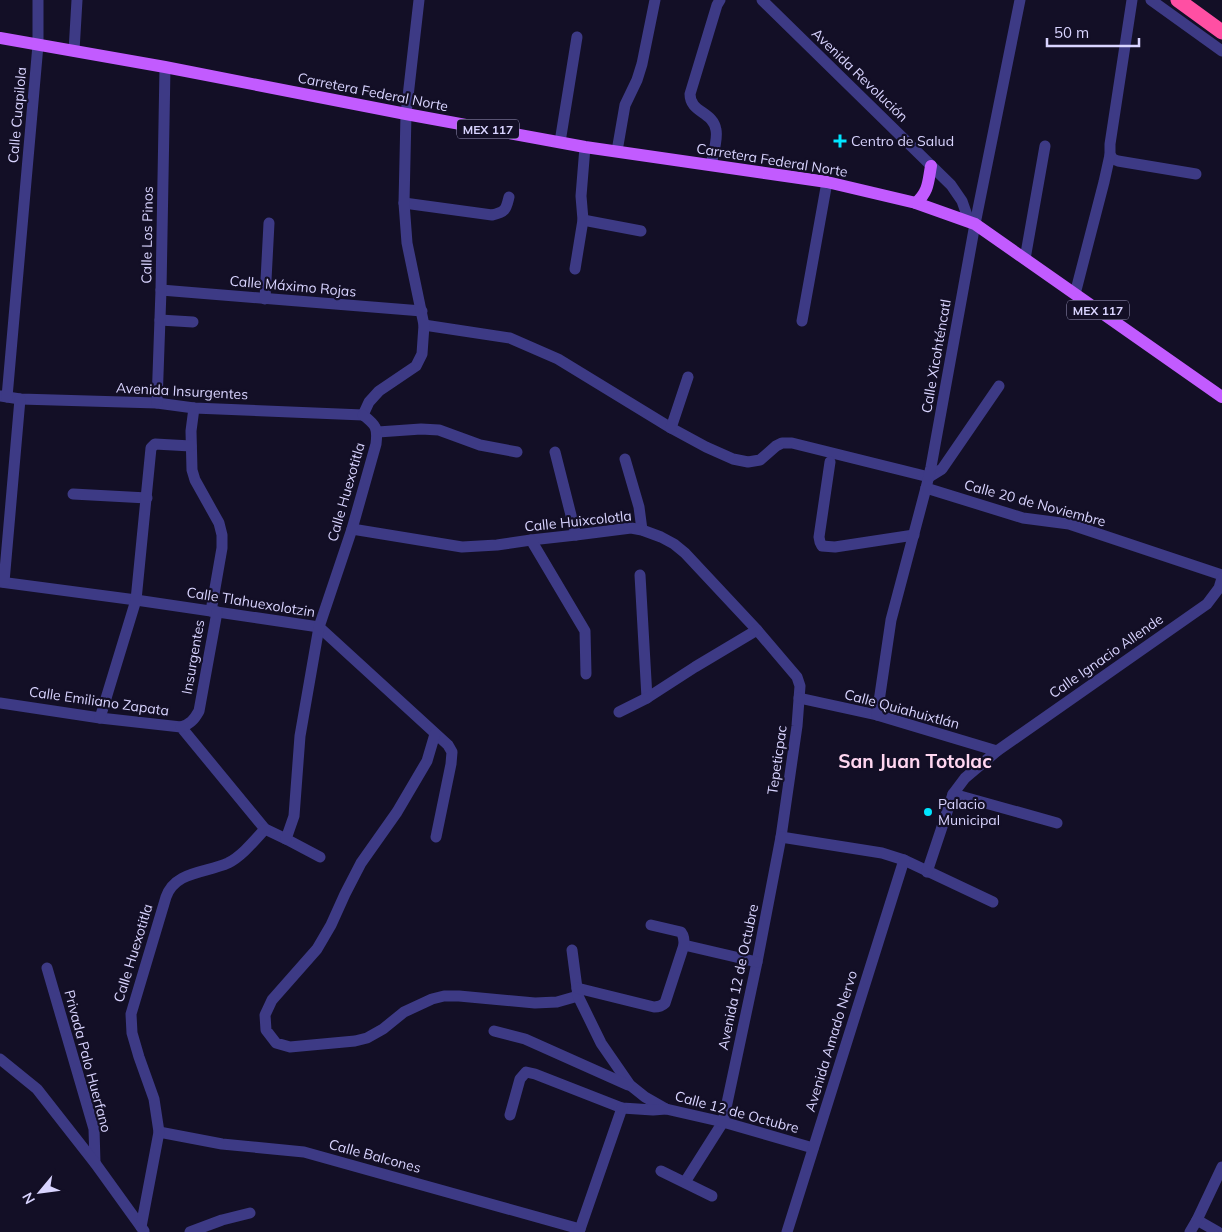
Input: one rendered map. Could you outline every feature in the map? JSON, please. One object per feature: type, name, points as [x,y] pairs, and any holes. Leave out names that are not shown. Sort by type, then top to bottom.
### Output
[{"type":"highway","points":[[1178,0],[1222,32]]},
{"type":"main road","name":"Carretera Federal Norte","points":[[0,38],[165,67],[585,147],[827,182],[916,203],[972,222]]},
{"type":"main road","points":[[916,203],[924,195],[931,166]]},
{"type":"main road","name":"MEX 117","points":[[972,222],[1222,396]]},
{"type":"street","name":"Calle Cuapilola","points":[[4,396],[38,45],[38,0]]},
{"type":"street","points":[[74,51],[77,0]]},
{"type":"street","points":[[363,415],[369,402],[379,391],[416,366],[422,354],[424,325],[407,243],[404,203],[406,114],[419,0]]},
{"type":"street","points":[[617,152],[625,105],[637,80],[642,64],[655,0]]},
{"type":"street","points":[[712,165],[717,132],[715,124],[710,117],[693,106],[690,94],[720,0]]},
{"type":"street","name":"Avenida Revolución","points":[[762,0],[951,185],[962,201],[972,222]]},
{"type":"street","name":"Calle Xicohténcatl","points":[[877,715],[891,620],[928,483],[972,222],[1020,0]]},
{"type":"street","points":[[1076,294],[1110,155],[1110,144],[1132,0]]},
{"type":"street","points":[[1151,0],[1222,51]]},
{"type":"street","points":[[560,142],[578,37]]},
{"type":"street","name":"Calle Los Pinos","points":[[157,403],[165,67]]},
{"type":"street","points":[[1025,259],[1045,146]]},
{"type":"street","points":[[575,269],[583,220],[580,196],[585,147]]},
{"type":"street","points":[[1110,155],[1118,161],[1196,174]]},
{"type":"street","points":[[802,320],[827,182]]},
{"type":"street","points":[[404,203],[492,215],[502,213],[507,208],[509,197]]},
{"type":"street","points":[[583,220],[641,231]]},
{"type":"street","points":[[265,299],[269,223]]},
{"type":"street","name":"Calle Máximo Rojas","points":[[161,290],[422,311]]},
{"type":"street","points":[[160,320],[194,322]]},
{"type":"street","name":"Calle 20 de Noviembre","points":[[424,325],[510,338],[558,359],[671,428],[706,447],[734,459],[748,462],[760,460],[776,446],[782,443],[792,443],[928,483],[1023,518],[1069,524],[1221,582]]},
{"type":"street","points":[[671,428],[688,377]]},
{"type":"street","points":[[928,483],[942,469],[999,386]]},
{"type":"street","name":"Avenida Insurgentes","points":[[4,396],[20,399],[157,403],[194,408],[363,415]]},
{"type":"street","points":[[2,582],[20,399]]},
{"type":"street","name":"Insurgentes","points":[[181,727],[189,725],[199,711],[222,548],[222,535],[218,523],[195,480],[192,470],[191,431],[194,408]]},
{"type":"street","name":"Calle Huexotitla","points":[[286,839],[294,816],[300,736],[319,627],[352,529],[376,444],[378,432],[363,415]]},
{"type":"street","points":[[378,432],[421,429],[439,430],[480,445],[516,452]]},
{"type":"street","points":[[100,718],[136,600],[150,452],[153,446],[158,444],[191,446]]},
{"type":"street","points":[[555,452],[576,535]]},
{"type":"street","points":[[625,459],[639,507],[642,530]]},
{"type":"street","points":[[830,462],[819,537],[822,546],[835,547],[914,536]]},
{"type":"street","points":[[73,494],[147,498]]},
{"type":"street","name":"Calle Huixcolotla","points":[[352,529],[462,546],[497,545],[631,528],[642,530],[674,544],[685,553],[757,630],[794,673],[800,686]]},
{"type":"street","points":[[531,540],[585,632],[586,674]]},
{"type":"street","points":[[640,575],[648,698]]},
{"type":"street","name":"Calle Tlahuexolotzin","points":[[2,582],[319,627],[448,745],[452,752],[436,836]]},
{"type":"street","name":"Calle Ignacio Allende","points":[[953,794],[965,778],[997,751],[1207,604],[1221,582]]},
{"type":"street","points":[[619,712],[648,698],[757,630]]},
{"type":"street","name":"Tepeticpac","points":[[781,837],[797,726],[800,686]]},
{"type":"street","name":"Calle Quiahuixtlán","points":[[799,698],[877,715],[997,751]]},
{"type":"street","name":"Calle Emiliano Zapata","points":[[0,703],[100,718],[181,727],[265,829],[320,857]]},
{"type":"street","points":[[435,734],[427,761],[397,812],[361,863],[317,949],[272,1000],[265,1015],[266,1030],[276,1043],[290,1047],[355,1041],[367,1038],[383,1029],[404,1012],[432,999],[444,996],[535,1003],[557,1002],[578,992],[654,1007],[661,1006],[666,1003],[684,945],[684,935],[681,932],[651,925]]},
{"type":"street","points":[[927,872],[953,794],[1057,823]]},
{"type":"street","name":"Calle Huexotitla","points":[[143,1230],[158,1132],[154,1099],[132,1033],[131,1014],[168,889],[179,880],[228,863],[237,857],[265,829]]},
{"type":"street","points":[[781,837],[882,853],[904,860],[993,902]]},
{"type":"street","name":"Avenida 12 de Octubre","points":[[686,1182],[722,1122],[757,962],[781,837]]},
{"type":"street","name":"Avenida Amado Nervo","points":[[787,1232],[904,860]]},
{"type":"street","points":[[684,945],[757,962]]},
{"type":"street","name":"Calle 12 de Octubre","points":[[572,950],[578,992],[601,1043],[630,1085],[645,1097],[666,1109],[722,1122],[813,1148]]},
{"type":"street","name":"Privada Palo Huerfano","points":[[47,968],[94,1129],[95,1162]]},
{"type":"street","points":[[494,1031],[525,1039],[630,1085]]},
{"type":"street","points":[[0,1059],[37,1089],[95,1162],[143,1230]]},
{"type":"street","points":[[510,1115],[520,1078],[526,1072],[622,1108],[666,1109]]},
{"type":"street","points":[[580,1230],[622,1108]]},
{"type":"street","name":"Calle Balcones","points":[[158,1132],[222,1144],[304,1152],[580,1230]]},
{"type":"street","points":[[1190,1232],[1222,1167]]},
{"type":"street","points":[[661,1172],[686,1182],[712,1196]]},
{"type":"street","points":[[190,1232],[222,1220],[250,1213]]},
{"type":"street","points":[[1197,1220],[1218,1232]]},
{"type":"place","name":"Centro de Salud","points":[[840,141]]},
{"type":"place","name":"Palacio Municipal","points":[[928,812]]},
{"type":"district","name":"San Juan Totolac","points":[[915,761]]}]
